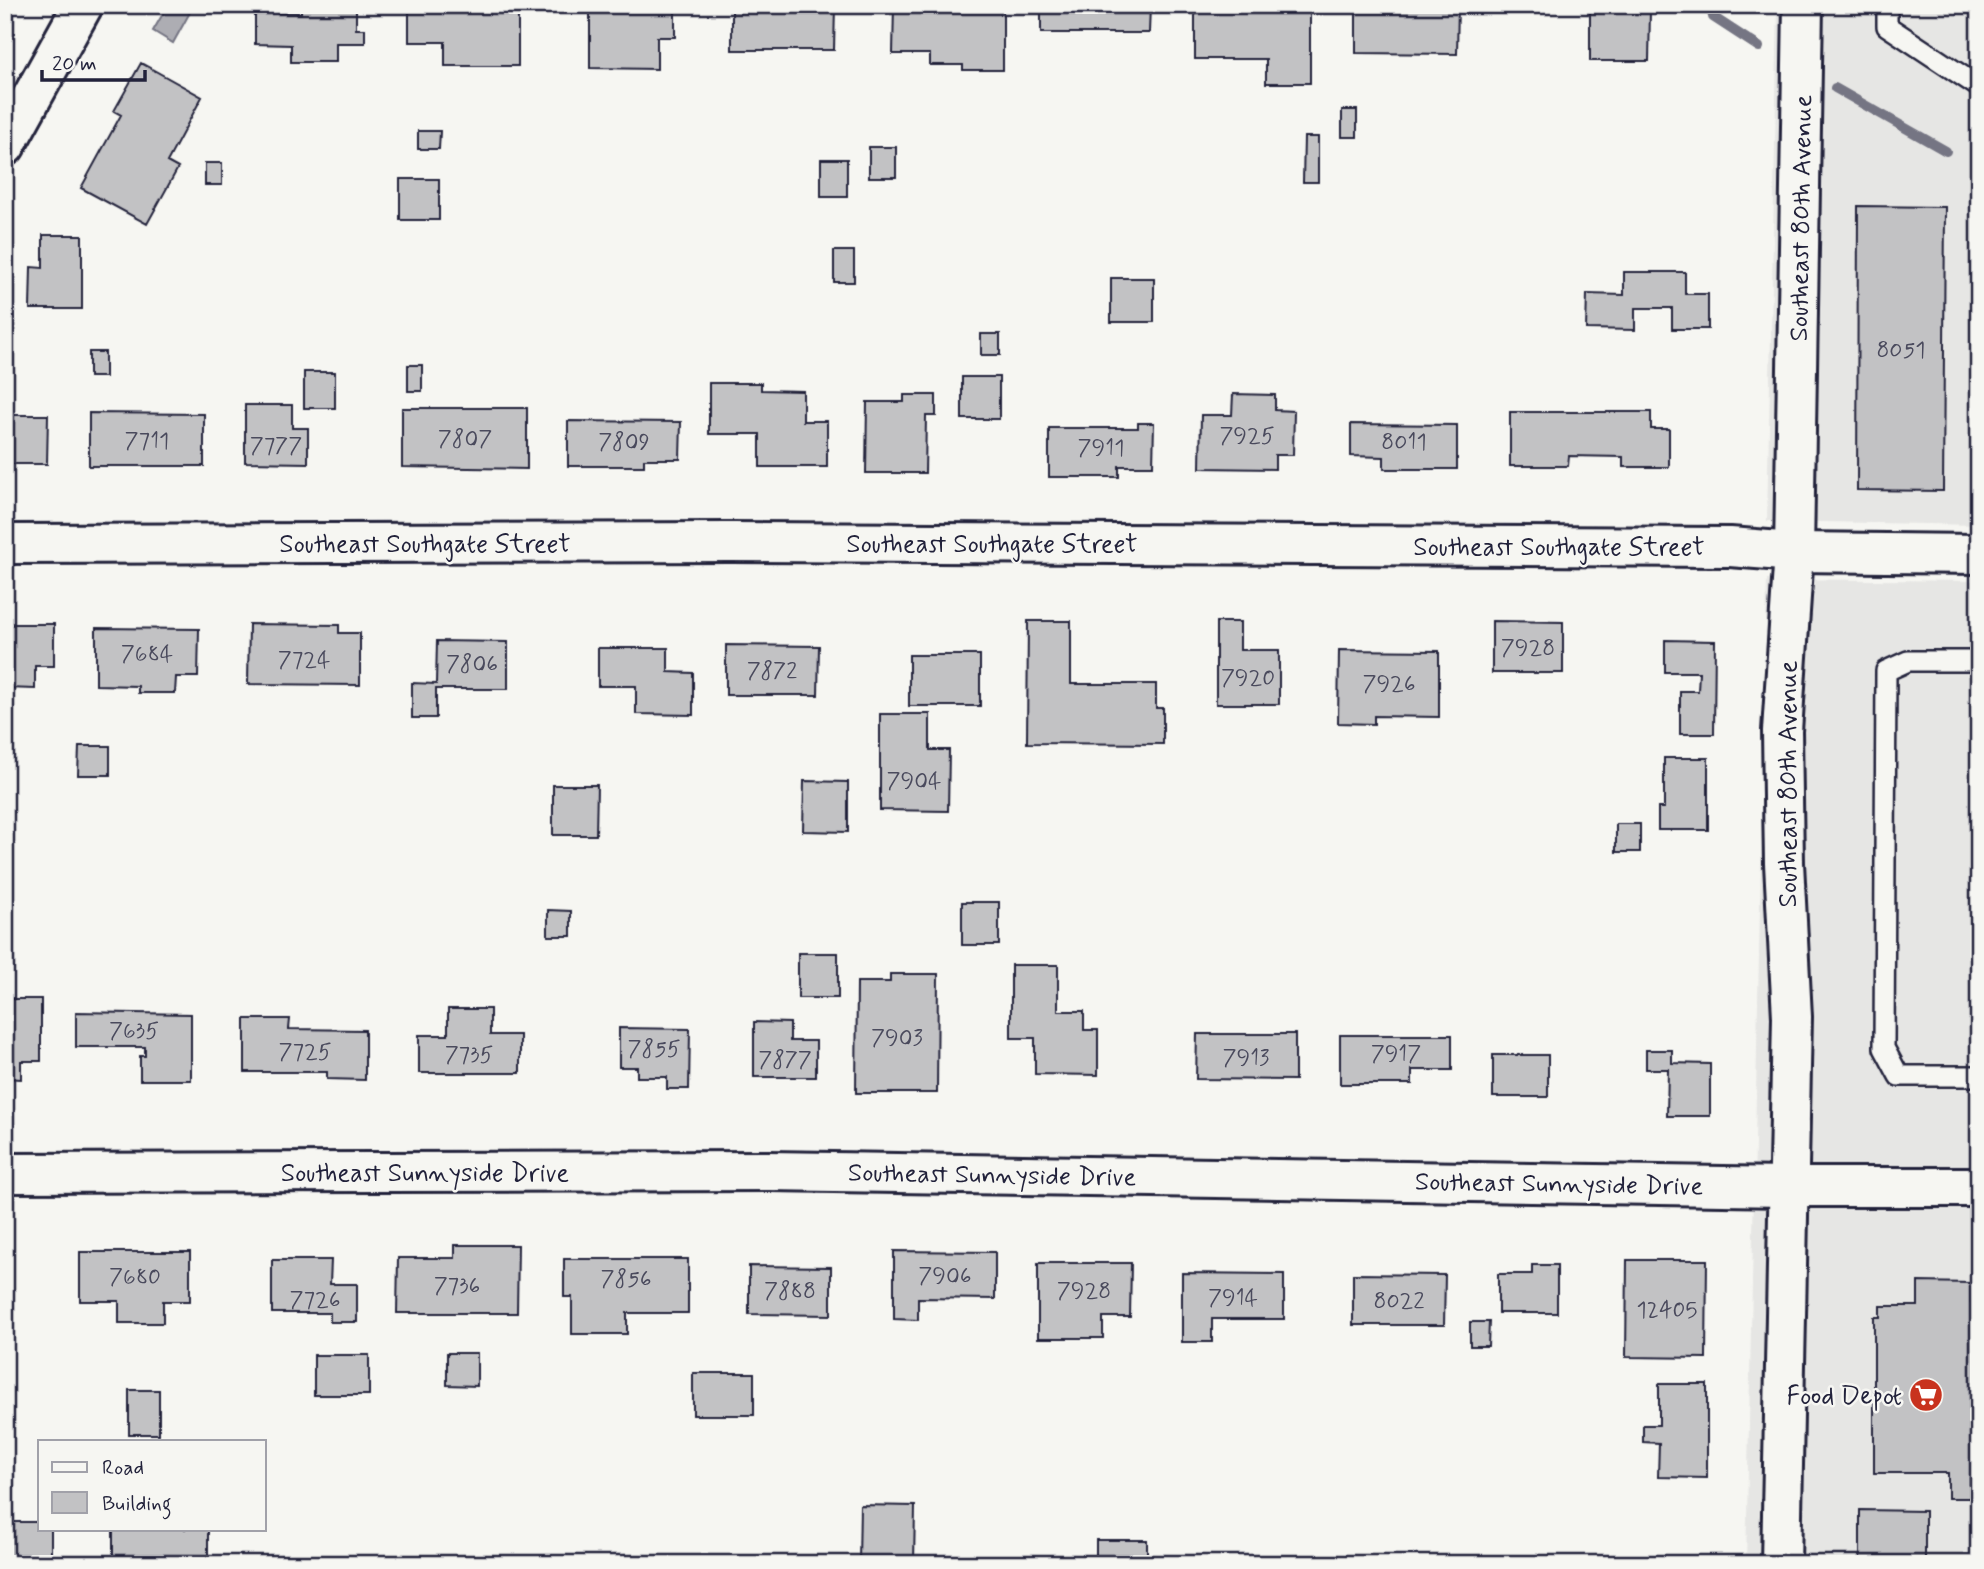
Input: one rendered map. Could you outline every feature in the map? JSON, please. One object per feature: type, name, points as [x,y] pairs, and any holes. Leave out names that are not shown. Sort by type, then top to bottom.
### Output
[{"type":"street","points":[[5,146],[83,5]]},
{"type":"street","name":"Southeast 80th Avenue","points":[[1781,1564],[1792,1017],[1784,863],[1782,731],[1794,552],[1803,5]]},
{"type":"street","name":"Southeast Southgate Street","points":[[5,544],[731,541],[1730,547],[1794,552],[1979,554]]},
{"type":"street","name":"Southeast Sunnyside Drive","points":[[5,1173],[769,1171],[1787,1187],[1979,1187]]},
{"type":"lane","points":[[1887,5],[1887,26],[1979,88]]},
{"type":"lane","points":[[1979,661],[1908,661],[1886,671],[1884,1048],[1899,1076],[1979,1076]]},
{"type":"shaded area","points":[[168,5],[194,5],[173,43],[153,31]]},
{"type":"shaded area","points":[[1778,5],[1979,5],[1979,525],[1767,521]]},
{"type":"shaded area","points":[[1767,579],[1979,581],[1979,1564],[1746,1564]]},
{"type":"building","points":[[301,5],[356,5],[356,29],[365,29],[365,43],[336,43],[336,62],[291,62],[291,45],[255,44],[255,13],[301,13]]},
{"type":"building","points":[[409,5],[518,5],[518,66],[445,66],[445,42],[409,42]]},
{"type":"building","points":[[590,5],[675,5],[675,37],[657,37],[657,69],[590,68]]},
{"type":"building","points":[[732,5],[835,5],[834,50],[732,50]]},
{"type":"building","points":[[894,5],[1003,6],[1003,70],[963,70],[963,65],[930,65],[930,54],[893,54]]},
{"type":"building","points":[[1041,5],[1150,5],[1149,33],[1041,33]]},
{"type":"building","points":[[1195,5],[1310,5],[1310,83],[1266,83],[1266,59],[1195,59]]},
{"type":"building","points":[[1356,5],[1458,5],[1457,54],[1356,53]]},
{"type":"building","points":[[1590,10],[1650,10],[1649,61],[1590,61]]},
{"type":"building","points":[[141,63],[202,97],[167,162],[178,168],[147,224],[81,188],[121,115],[114,111]]},
{"type":"building","points":[[1342,110],[1357,110],[1357,137],[1342,137]]},
{"type":"building","points":[[418,131],[440,131],[439,149],[418,149]]},
{"type":"building","points":[[1304,137],[1318,137],[1318,182],[1303,182]]},
{"type":"building","points":[[869,147],[896,147],[896,177],[869,177]]},
{"type":"building","points":[[821,159],[847,159],[847,197],[821,197]]},
{"type":"building","points":[[205,163],[222,163],[222,185],[205,185]]},
{"type":"building","points":[[400,179],[439,179],[439,220],[400,220]]},
{"type":"building","points":[[1858,206],[1945,207],[1943,491],[1857,490]]},
{"type":"building","points":[[43,235],[82,235],[82,309],[30,309],[31,267],[43,268]]},
{"type":"building","points":[[834,251],[854,251],[854,282],[834,282]]},
{"type":"building","points":[[1624,272],[1685,272],[1685,294],[1708,294],[1708,329],[1672,329],[1672,308],[1635,308],[1635,330],[1586,329],[1587,294],[1624,295]]},
{"type":"building","points":[[1111,278],[1154,278],[1154,322],[1111,322]]},
{"type":"building","points":[[981,334],[1000,334],[1000,355],[981,355]]},
{"type":"building","points":[[89,352],[105,352],[105,377],[89,377]]},
{"type":"building","points":[[408,365],[422,365],[422,391],[408,391]]},
{"type":"building","points":[[304,372],[335,372],[335,408],[304,408]]},
{"type":"building","points":[[962,377],[999,377],[999,419],[962,419]]},
{"type":"building","points":[[709,383],[761,383],[761,390],[803,391],[803,421],[827,421],[827,467],[760,467],[760,434],[709,434]]},
{"type":"building","points":[[1233,394],[1275,395],[1275,410],[1294,411],[1293,455],[1275,455],[1275,469],[1200,468],[1201,415],[1232,415]]},
{"type":"building","points":[[904,395],[936,395],[936,416],[926,416],[925,473],[866,473],[867,402],[904,402]]},
{"type":"building","points":[[245,405],[292,405],[292,428],[308,428],[308,463],[245,462]]},
{"type":"building","points":[[402,408],[527,408],[527,469],[402,467]]},
{"type":"building","points":[[1510,412],[1651,412],[1651,429],[1669,429],[1669,467],[1623,467],[1623,457],[1569,456],[1568,466],[1510,466]]},
{"type":"building","points":[[89,413],[204,414],[204,466],[89,466]]},
{"type":"building","points":[[5,415],[48,415],[47,464],[5,464]]},
{"type":"building","points":[[568,421],[681,422],[680,459],[644,459],[644,466],[568,466]]},
{"type":"building","points":[[1138,423],[1154,423],[1153,466],[1119,466],[1119,477],[1049,477],[1049,428],[1138,428]]},
{"type":"building","points":[[1351,424],[1457,425],[1457,469],[1384,469],[1384,457],[1351,456]]},
{"type":"building","points":[[1028,621],[1071,621],[1071,684],[1156,684],[1156,708],[1163,708],[1163,744],[1027,743]]},
{"type":"building","points":[[1492,621],[1563,622],[1563,673],[1492,673]]},
{"type":"building","points":[[1216,622],[1240,622],[1240,650],[1279,650],[1279,704],[1216,704]]},
{"type":"building","points":[[5,624],[54,624],[54,666],[35,666],[35,689],[6,688]]},
{"type":"building","points":[[249,624],[339,625],[339,633],[360,633],[360,685],[248,684]]},
{"type":"building","points":[[96,628],[199,629],[198,677],[176,677],[175,693],[138,693],[138,686],[96,685]]},
{"type":"building","points":[[1665,640],[1715,641],[1714,734],[1680,734],[1680,691],[1698,691],[1699,672],[1665,672]]},
{"type":"building","points":[[437,641],[508,642],[508,689],[436,689],[436,718],[412,718],[412,683],[436,684]]},
{"type":"building","points":[[726,645],[819,646],[818,695],[726,695]]},
{"type":"building","points":[[598,648],[668,648],[668,672],[693,673],[693,715],[636,714],[636,686],[598,686]]},
{"type":"building","points":[[1339,650],[1439,651],[1439,717],[1374,716],[1374,724],[1338,723]]},
{"type":"building","points":[[909,655],[980,655],[980,706],[909,706]]},
{"type":"building","points":[[880,714],[930,714],[930,750],[949,750],[948,811],[880,810]]},
{"type":"building","points":[[79,746],[110,746],[110,775],[78,775]]},
{"type":"building","points":[[1664,758],[1708,758],[1708,830],[1658,830],[1658,808],[1664,808]]},
{"type":"building","points":[[804,781],[848,782],[848,832],[803,831]]},
{"type":"building","points":[[553,785],[597,785],[596,835],[553,835]]},
{"type":"building","points":[[1616,824],[1640,824],[1640,852],[1616,852]]},
{"type":"building","points":[[962,902],[999,902],[999,945],[962,945]]},
{"type":"building","points":[[548,910],[571,911],[571,936],[548,936]]},
{"type":"building","points":[[798,953],[838,953],[838,998],[798,998]]},
{"type":"building","points":[[1011,965],[1058,965],[1058,1011],[1084,1011],[1084,1030],[1098,1030],[1098,1075],[1035,1074],[1035,1038],[1011,1038]]},
{"type":"building","points":[[890,974],[938,974],[937,1093],[856,1093],[857,982],[890,982]]},
{"type":"building","points":[[5,999],[41,999],[41,1061],[21,1061],[21,1079],[5,1078]]},
{"type":"building","points":[[448,1009],[490,1009],[490,1035],[520,1035],[520,1073],[419,1073],[419,1035],[448,1035]]},
{"type":"building","points":[[76,1012],[191,1014],[191,1080],[140,1080],[140,1056],[145,1056],[145,1047],[76,1047]]},
{"type":"building","points":[[245,1019],[290,1019],[289,1029],[365,1030],[365,1080],[327,1079],[327,1072],[245,1072]]},
{"type":"building","points":[[754,1022],[790,1023],[790,1041],[816,1041],[816,1077],[754,1077]]},
{"type":"building","points":[[619,1028],[690,1029],[689,1089],[667,1089],[667,1077],[637,1077],[637,1067],[619,1067]]},
{"type":"building","points":[[1197,1034],[1295,1034],[1295,1080],[1196,1079]]},
{"type":"building","points":[[1340,1035],[1452,1035],[1452,1070],[1412,1070],[1412,1084],[1340,1084]]},
{"type":"building","points":[[1646,1050],[1672,1050],[1672,1063],[1710,1064],[1710,1116],[1667,1116],[1668,1069],[1646,1069]]},
{"type":"building","points":[[1493,1055],[1548,1055],[1548,1097],[1493,1097]]},
{"type":"building","points":[[455,1245],[518,1245],[517,1313],[397,1313],[398,1258],[455,1258]]},
{"type":"building","points":[[894,1251],[995,1252],[995,1299],[918,1298],[918,1320],[894,1319]]},
{"type":"building","points":[[80,1252],[190,1252],[190,1301],[163,1301],[163,1323],[119,1323],[119,1301],[80,1301]]},
{"type":"building","points":[[564,1259],[688,1259],[688,1313],[627,1313],[627,1334],[572,1334],[572,1297],[564,1297]]},
{"type":"building","points":[[272,1260],[331,1260],[330,1284],[357,1284],[357,1322],[330,1322],[330,1313],[272,1313]]},
{"type":"building","points":[[1627,1260],[1707,1260],[1706,1358],[1626,1357]]},
{"type":"building","points":[[1038,1263],[1131,1263],[1130,1317],[1103,1317],[1103,1338],[1038,1338]]},
{"type":"building","points":[[1532,1265],[1557,1265],[1557,1313],[1498,1313],[1498,1274],[1532,1274]]},
{"type":"building","points":[[749,1266],[831,1267],[831,1315],[749,1314]]},
{"type":"building","points":[[1182,1273],[1284,1274],[1284,1319],[1212,1319],[1212,1342],[1182,1342]]},
{"type":"building","points":[[1353,1274],[1445,1275],[1444,1325],[1353,1325]]},
{"type":"building","name":"Food Depot","points":[[1918,1282],[1971,1283],[1971,1302],[1979,1302],[1979,1478],[1970,1478],[1970,1498],[1948,1498],[1948,1473],[1874,1473],[1874,1317],[1880,1317],[1880,1306],[1918,1306]]},
{"type":"building","points":[[1470,1322],[1489,1322],[1488,1346],[1470,1346]]},
{"type":"building","points":[[447,1353],[477,1353],[477,1386],[447,1385]]},
{"type":"building","points":[[314,1355],[369,1355],[369,1395],[314,1395]]},
{"type":"building","points":[[693,1373],[754,1373],[754,1415],[693,1415]]},
{"type":"building","points":[[1659,1384],[1707,1384],[1707,1478],[1658,1477],[1659,1443],[1643,1442],[1643,1425],[1659,1425]]},
{"type":"building","points":[[129,1390],[159,1390],[159,1434],[129,1434]]},
{"type":"building","points":[[860,1505],[915,1506],[914,1564],[859,1564]]},
{"type":"building","points":[[1860,1510],[1925,1511],[1925,1564],[1860,1564]]},
{"type":"building","points":[[5,1522],[38,1522],[38,1530],[51,1530],[51,1564],[5,1564]]},
{"type":"building","points":[[113,1530],[208,1530],[208,1564],[113,1564]]},
{"type":"building","points":[[1096,1540],[1147,1540],[1147,1564],[1096,1564]]},
{"type":"waterway","points":[[1711,5],[1713,17],[1759,47]]},
{"type":"waterway","points":[[1835,88],[1946,151]]},
{"type":"place","name":"Food Depot","points":[[1926,1395]]}]
